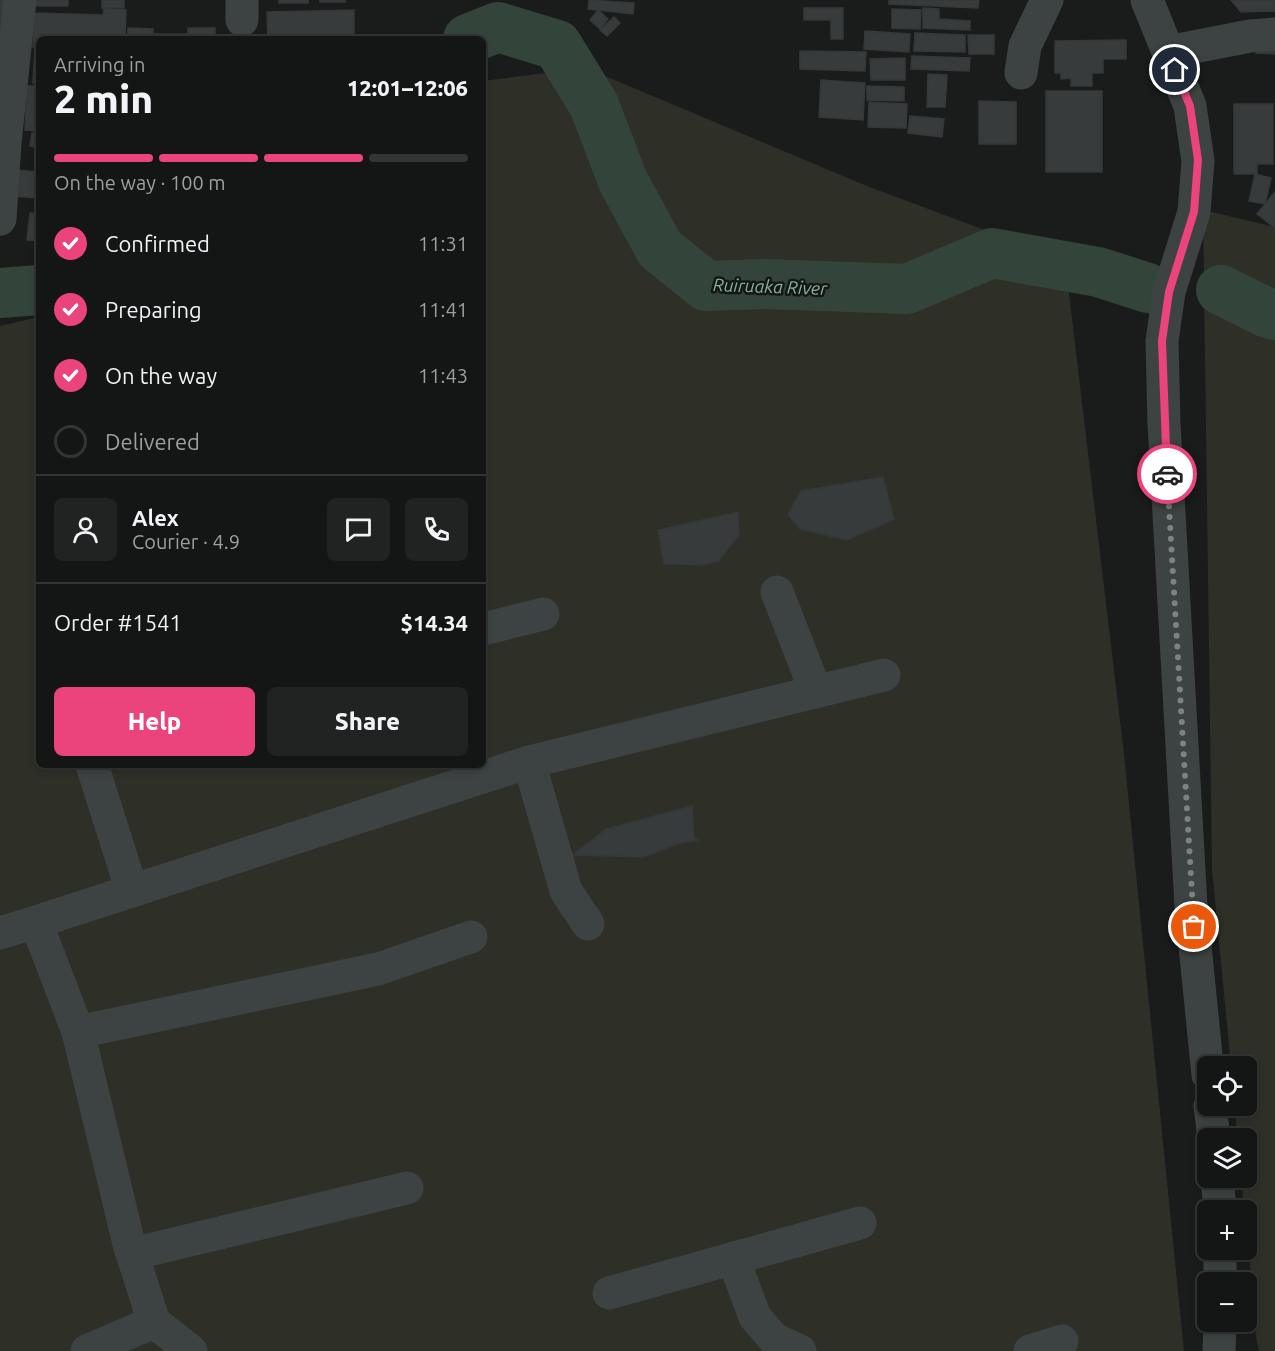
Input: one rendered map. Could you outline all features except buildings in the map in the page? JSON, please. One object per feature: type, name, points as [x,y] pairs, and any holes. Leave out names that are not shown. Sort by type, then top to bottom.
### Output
[{"type":"street","points":[[0,219],[3,143],[20,0]]},
{"type":"street","points":[[1021,73],[1025,46],[1047,0]]},
{"type":"street","points":[[1147,0],[1190,106],[1198,160],[1194,212],[1169,292],[1162,341],[1165,436],[1191,906],[1206,1056]]},
{"type":"street","points":[[1168,52],[1250,36],[1275,34]]},
{"type":"street","points":[[777,592],[816,692]]},
{"type":"street","points":[[486,628],[543,614]]},
{"type":"street","points":[[0,933],[132,891],[483,771],[529,762],[884,675]]},
{"type":"street","points":[[529,762],[566,891],[588,924]]},
{"type":"street","points":[[93,768],[132,891]]},
{"type":"street","points":[[36,922],[78,1032],[132,1254],[154,1322],[191,1351]]},
{"type":"street","points":[[78,1032],[378,969],[471,937]]},
{"type":"street","points":[[132,1254],[407,1188]]},
{"type":"street","points":[[609,1293],[860,1223]]},
{"type":"street","points":[[733,1258],[755,1317],[774,1339],[800,1351]]},
{"type":"street","points":[[87,1351],[154,1322]]},
{"type":"street","points":[[1219,1351],[1220,1332]]},
{"type":"street","points":[[1030,1351],[1062,1341]]},
{"type":"shaded area","points":[[586,68],[867,186],[1065,260],[1124,754],[1184,1351],[0,1351],[0,326],[36,318],[36,768],[486,768],[486,81]]},
{"type":"shaded area","points":[[1203,210],[1275,227],[1275,1351],[1259,1351],[1256,1337],[1257,1272],[1250,1272],[1249,1260],[1257,1260],[1257,1200],[1243,1200],[1242,1188],[1257,1188],[1257,1128],[1237,1128],[1235,1116],[1257,1116],[1257,1056],[1230,1056],[1212,869]]},
{"type":"waterway","name":"Ruiruaka River","points":[[476,36],[498,27],[557,45],[594,105],[623,181],[660,249],[706,286],[765,284],[907,289],[992,253],[1098,272],[1148,288]]},
{"type":"waterway","name":"Ruiruaka River","points":[[0,293],[36,290]]},
{"type":"waterway","name":"Ruiruaka River","points":[[1221,290],[1275,315]]},
{"type":"way so far","points":[[1167,474],[1194,927]]},
{"type":"route","points":[[1167,474],[1162,341],[1169,292],[1194,212],[1198,160],[1190,106],[1175,70]]}]
